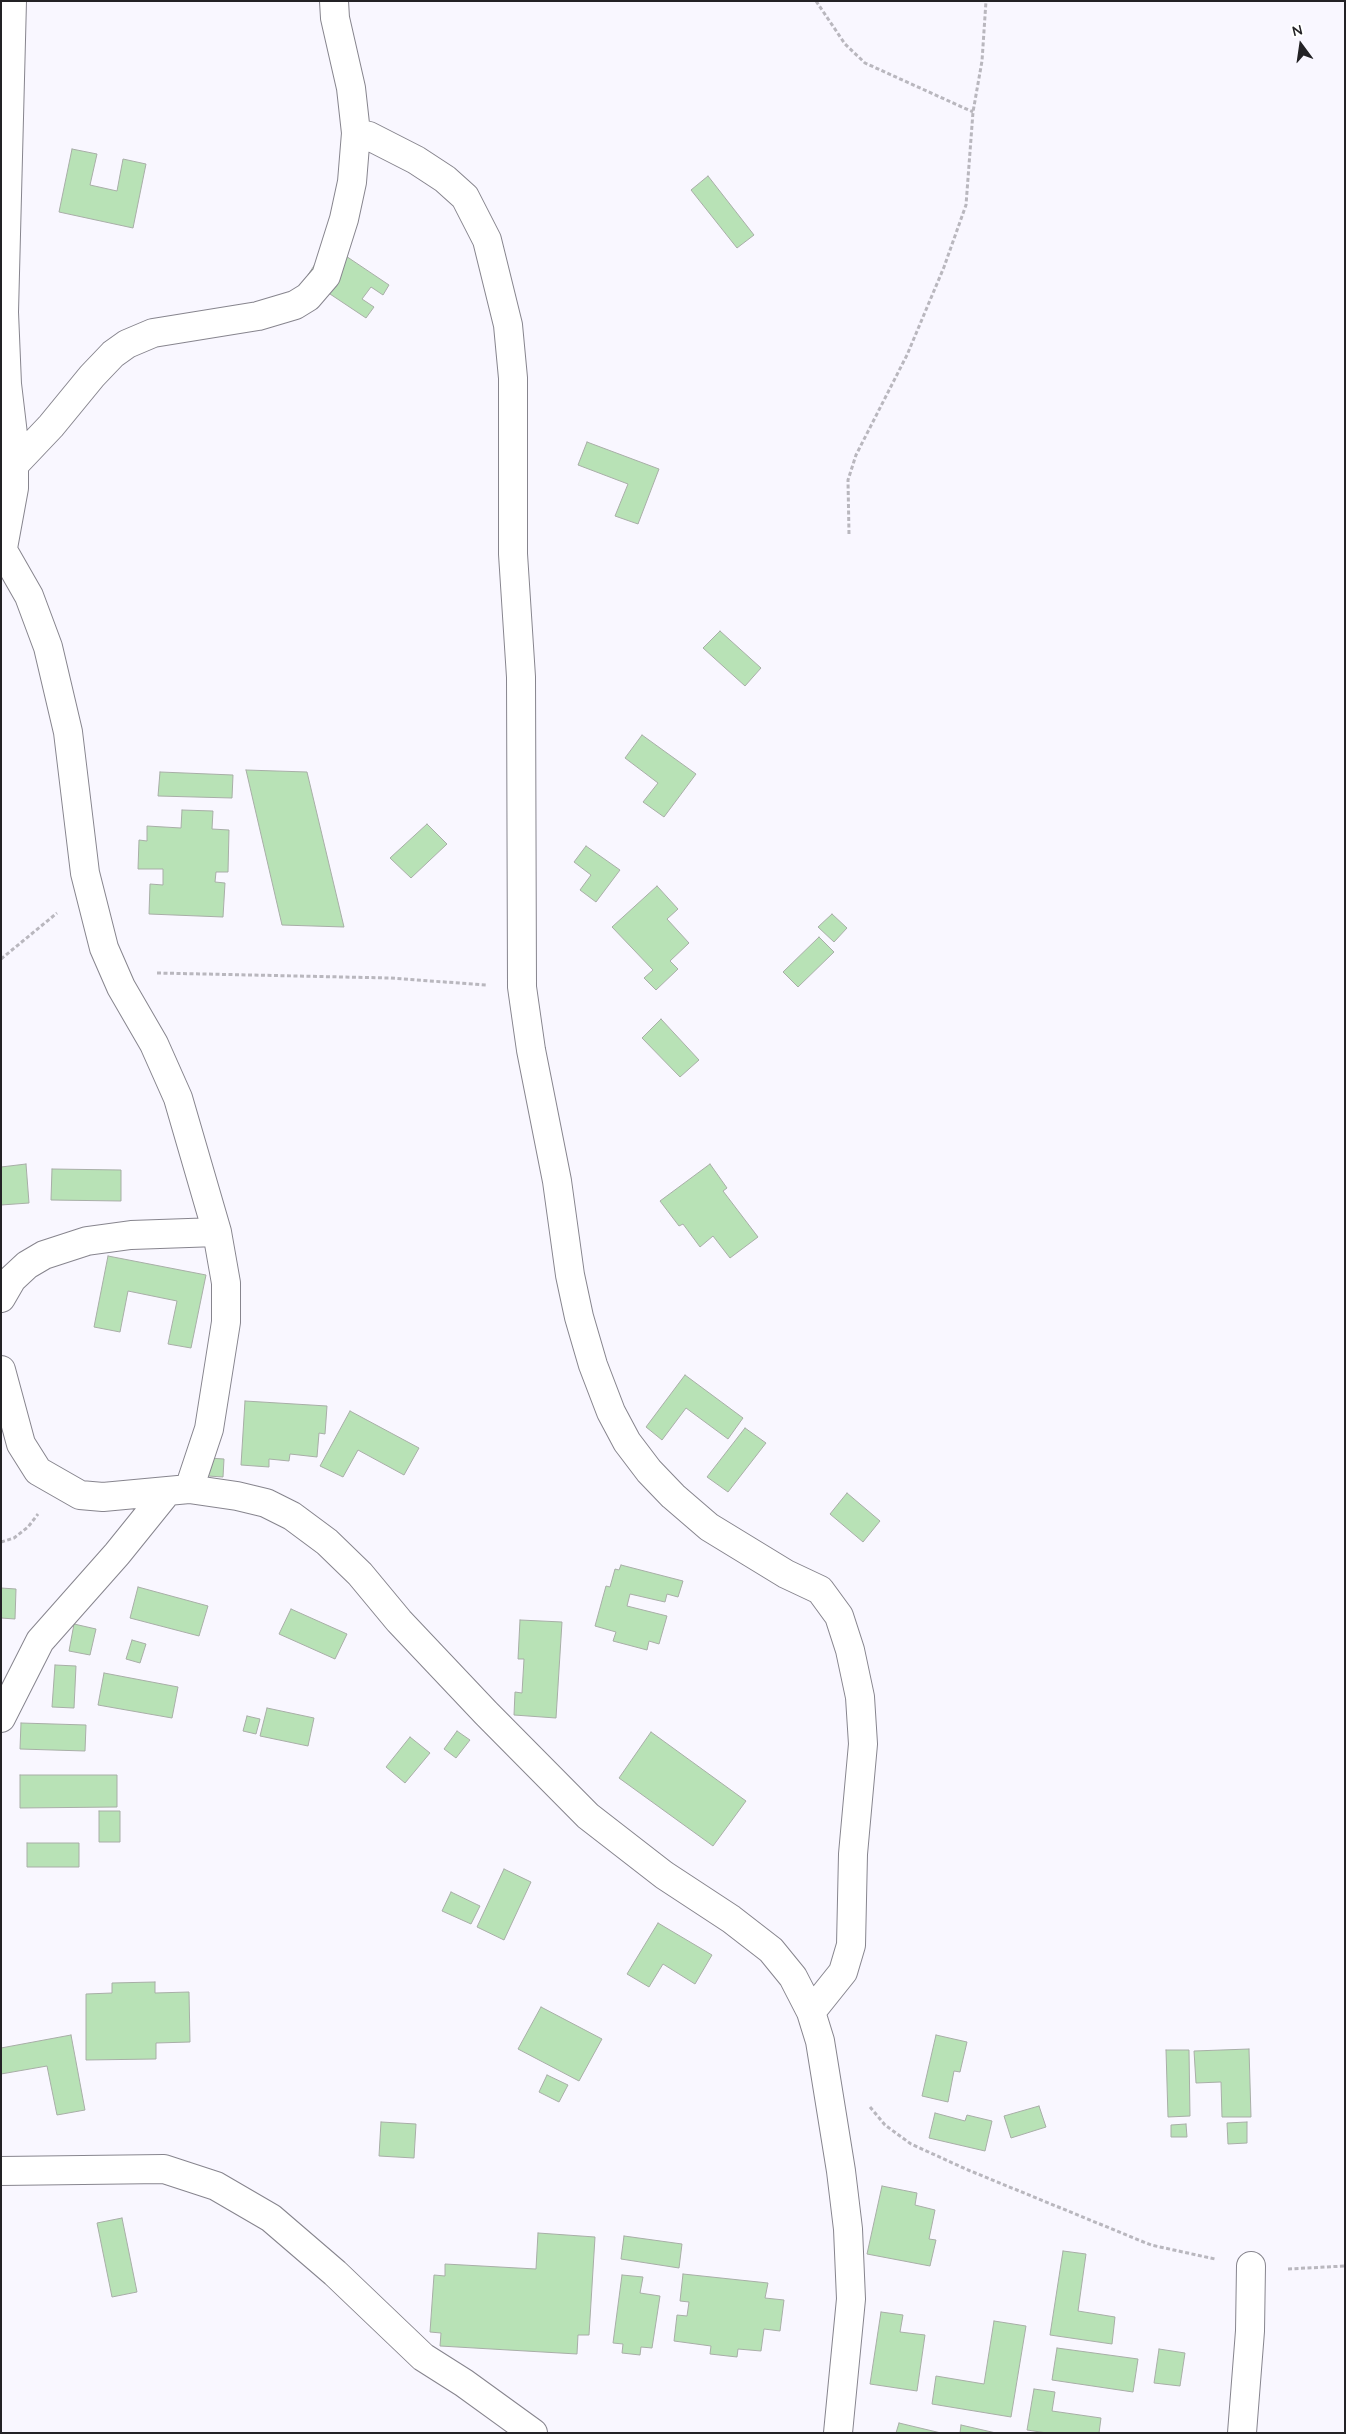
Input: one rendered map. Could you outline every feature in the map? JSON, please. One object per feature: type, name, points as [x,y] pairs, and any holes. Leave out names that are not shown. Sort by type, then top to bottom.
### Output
[{"type":"street","points":[[1,17],[4,1]]},
{"type":"street","points":[[1,1718],[40,1641],[117,1554],[178,1490],[209,1429],[226,1322],[226,1283],[217,1232],[178,1098],[154,1044],[114,972],[104,948],[88,887],[68,732],[48,647],[29,596],[2,547],[14,488],[4,312],[12,1]]},
{"type":"street","points":[[14,465],[51,426],[92,376],[113,354],[127,344],[153,333],[258,316],[295,305],[308,297],[326,276],[344,219],[352,182],[356,133],[351,88],[335,18],[334,1]]},
{"type":"street","points":[[356,133],[369,136],[416,160],[445,179],[465,196],[488,240],[508,324],[513,378],[513,554],[521,677],[522,987],[530,1050],[545,1134],[557,1181],[570,1275],[588,1346],[611,1412],[627,1442],[644,1464],[680,1502],[710,1527],[786,1574],[820,1590],[839,1616],[850,1650],[860,1697],[863,1744],[853,1854],[851,1945],[843,1972],[811,2012]]},
{"type":"street","points":[[1,1298],[12,1279],[27,1265],[44,1256],[87,1241],[131,1235],[217,1232]]},
{"type":"street","points":[[1,1370],[21,1444],[38,1470],[80,1495],[103,1497],[178,1490],[266,1503],[292,1516],[327,1542],[360,1574],[400,1621],[486,1713],[588,1816],[664,1875],[731,1919],[771,1950],[793,1978],[811,2012],[820,2041],[842,2171],[848,2229],[851,2299],[838,2433]]},
{"type":"street","points":[[1,2171],[164,2169],[216,2186],[271,2218],[335,2274],[423,2357],[464,2383],[533,2433]]},
{"type":"street","points":[[1242,2433],[1250,2331],[1251,2266]]},
{"type":"path","points":[[816,1],[845,44],[865,63],[973,112]]},
{"type":"path","points":[[849,534],[848,480],[856,455],[907,355],[944,267],[966,205],[973,112],[982,61],[986,1]]},
{"type":"path","points":[[1,959],[88,887]]},
{"type":"path","points":[[114,972],[390,978],[522,987]]},
{"type":"path","points":[[1,1542],[14,1538],[28,1527],[41,1510],[55,1480]]},
{"type":"path","points":[[868,2105],[885,2125],[911,2144],[1059,2209],[1151,2245],[1251,2266],[1289,2269],[1345,2266]]},
{"type":"building","points":[[72,149],[97,154],[90,185],[117,191],[123,159],[146,164],[133,228],[59,212]]},
{"type":"building","points":[[708,176],[754,235],[737,248],[691,190]]},
{"type":"building","points":[[328,244],[389,285],[383,295],[371,287],[362,299],[374,307],[366,318],[306,278]]},
{"type":"building","points":[[587,442],[659,469],[638,524],[615,516],[628,484],[578,465]]},
{"type":"building","points":[[720,631],[761,668],[745,686],[703,648]]},
{"type":"building","points":[[642,735],[696,774],[664,817],[643,802],[658,783],[625,758]]},
{"type":"building","points":[[246,770],[307,772],[344,927],[282,925]]},
{"type":"building","points":[[160,772],[233,775],[232,798],[158,796]]},
{"type":"building","points":[[182,810],[213,811],[212,829],[229,830],[228,872],[216,872],[215,882],[225,883],[223,917],[149,914],[150,884],[163,885],[163,869],[138,869],[139,840],[147,841],[147,826],[181,828]]},
{"type":"building","points":[[427,824],[447,844],[411,878],[390,858]]},
{"type":"building","points":[[586,846],[620,870],[596,902],[580,890],[591,875],[574,862]]},
{"type":"building","points":[[657,886],[678,909],[667,919],[689,943],[670,961],[678,969],[656,990],[644,978],[653,970],[612,927]]},
{"type":"building","points":[[832,914],[847,928],[834,942],[818,927]]},
{"type":"building","points":[[819,937],[834,952],[798,987],[783,972]]},
{"type":"building","points":[[661,1019],[699,1060],[680,1077],[642,1038]]},
{"type":"building","points":[[26,1164],[29,1203],[1,1205],[1,1167]]},
{"type":"building","points":[[710,1164],[727,1188],[723,1191],[758,1237],[730,1258],[713,1236],[700,1247],[683,1224],[679,1226],[660,1201]]},
{"type":"building","points":[[52,1169],[121,1170],[121,1201],[51,1200]]},
{"type":"building","points":[[108,1256],[206,1275],[191,1348],[168,1344],[177,1301],[128,1291],[120,1332],[94,1327]]},
{"type":"building","points":[[685,1375],[743,1418],[728,1439],[686,1408],[662,1440],[646,1427]]},
{"type":"building","points":[[245,1401],[327,1406],[325,1434],[319,1433],[317,1457],[290,1454],[289,1461],[269,1459],[269,1467],[241,1465]]},
{"type":"building","points":[[350,1411],[419,1448],[404,1475],[358,1450],[343,1477],[320,1466]]},
{"type":"building","points":[[745,1428],[766,1443],[728,1492],[707,1477]]},
{"type":"building","points":[[209,1458],[224,1459],[223,1477],[208,1476]]},
{"type":"building","points":[[847,1493],[880,1521],[863,1542],[830,1514]]},
{"type":"building","points":[[621,1565],[683,1581],[678,1597],[667,1594],[665,1602],[630,1594],[627,1606],[667,1616],[659,1644],[649,1641],[647,1650],[613,1641],[616,1632],[595,1626],[606,1586],[610,1587],[615,1569],[619,1570]]},
{"type":"building","points":[[138,1587],[208,1606],[199,1636],[130,1618]]},
{"type":"building","points":[[1,1588],[16,1589],[15,1619],[1,1618]]},
{"type":"building","points":[[291,1609],[347,1634],[335,1659],[279,1634]]},
{"type":"building","points":[[520,1620],[562,1622],[556,1718],[514,1715],[515,1692],[522,1693],[524,1659],[518,1659]]},
{"type":"building","points":[[74,1624],[96,1629],[90,1655],[69,1651]]},
{"type":"building","points":[[132,1640],[146,1644],[140,1663],[126,1659]]},
{"type":"building","points":[[55,1665],[76,1666],[74,1708],[52,1707]]},
{"type":"building","points":[[104,1673],[178,1687],[172,1718],[98,1705]]},
{"type":"building","points":[[267,1708],[314,1718],[308,1746],[260,1736]]},
{"type":"building","points":[[247,1716],[260,1719],[256,1734],[243,1731]]},
{"type":"building","points":[[21,1723],[86,1725],[85,1751],[20,1749]]},
{"type":"building","points":[[457,1731],[470,1740],[456,1758],[444,1749]]},
{"type":"building","points":[[651,1732],[746,1801],[713,1846],[619,1778]]},
{"type":"building","points":[[410,1737],[430,1753],[405,1783],[386,1767]]},
{"type":"building","points":[[20,1775],[117,1775],[117,1807],[20,1808]]},
{"type":"building","points":[[99,1811],[120,1811],[120,1842],[99,1842]]},
{"type":"building","points":[[27,1843],[79,1843],[79,1867],[27,1867]]},
{"type":"building","points":[[504,1869],[531,1882],[504,1940],[477,1927]]},
{"type":"building","points":[[451,1892],[480,1906],[471,1924],[442,1911]]},
{"type":"building","points":[[658,1923],[712,1955],[695,1984],[663,1964],[649,1987],[627,1974]]},
{"type":"building","points":[[155,1982],[155,1993],[189,1992],[190,2042],[156,2043],[156,2059],[86,2060],[86,1994],[112,1993],[112,1983]]},
{"type":"building","points":[[541,2007],[602,2039],[579,2081],[518,2049]]},
{"type":"building","points":[[71,2035],[85,2110],[57,2115],[47,2066],[1,2074],[1,2048]]},
{"type":"building","points":[[936,2035],[967,2042],[960,2072],[954,2071],[948,2102],[922,2096]]},
{"type":"building","points":[[1249,2049],[1251,2117],[1222,2117],[1221,2082],[1196,2083],[1194,2051]]},
{"type":"building","points":[[1166,2050],[1189,2050],[1190,2116],[1168,2117]]},
{"type":"building","points":[[547,2075],[568,2085],[559,2102],[539,2092]]},
{"type":"building","points":[[1039,2106],[1046,2127],[1011,2138],[1004,2116]]},
{"type":"building","points":[[935,2113],[965,2121],[967,2115],[992,2121],[985,2151],[929,2138]]},
{"type":"building","points":[[381,2122],[416,2124],[414,2158],[379,2156]]},
{"type":"building","points":[[1247,2122],[1247,2143],[1228,2144],[1227,2123]]},
{"type":"building","points":[[1186,2124],[1187,2137],[1171,2137],[1171,2125]]},
{"type":"building","points":[[882,2186],[917,2193],[915,2205],[935,2210],[929,2239],[936,2240],[930,2266],[867,2254]]},
{"type":"building","points":[[122,2218],[137,2292],[112,2297],[97,2223]]},
{"type":"building","points":[[538,2233],[595,2237],[589,2335],[578,2335],[577,2354],[440,2346],[441,2333],[430,2332],[434,2275],[445,2276],[445,2264],[536,2269]]},
{"type":"building","points":[[624,2236],[682,2244],[679,2268],[621,2259]]},
{"type":"building","points":[[1063,2251],[1086,2254],[1078,2311],[1115,2317],[1112,2344],[1050,2335]]},
{"type":"building","points":[[683,2274],[768,2283],[765,2298],[784,2300],[780,2331],[764,2329],[761,2351],[738,2349],[737,2357],[710,2354],[711,2346],[674,2341],[677,2315],[687,2316],[689,2302],[680,2301]]},
{"type":"building","points":[[622,2275],[643,2277],[640,2293],[660,2296],[652,2348],[641,2347],[640,2355],[622,2353],[623,2344],[613,2343]]},
{"type":"building","points":[[881,2312],[903,2315],[900,2332],[925,2335],[917,2391],[870,2384]]},
{"type":"building","points":[[994,2321],[1026,2326],[1011,2417],[932,2404],[936,2376],[984,2384]]},
{"type":"building","points":[[1057,2348],[1138,2359],[1133,2392],[1052,2380]]},
{"type":"building","points":[[1159,2349],[1185,2353],[1180,2386],[1154,2383]]},
{"type":"building","points":[[1034,2389],[1055,2392],[1052,2411],[1101,2418],[1099,2433],[1047,2433],[1027,2430]]},
{"type":"building","points":[[899,2423],[941,2433],[896,2433]]},
{"type":"building","points":[[961,2425],[996,2433],[960,2433]]}]
